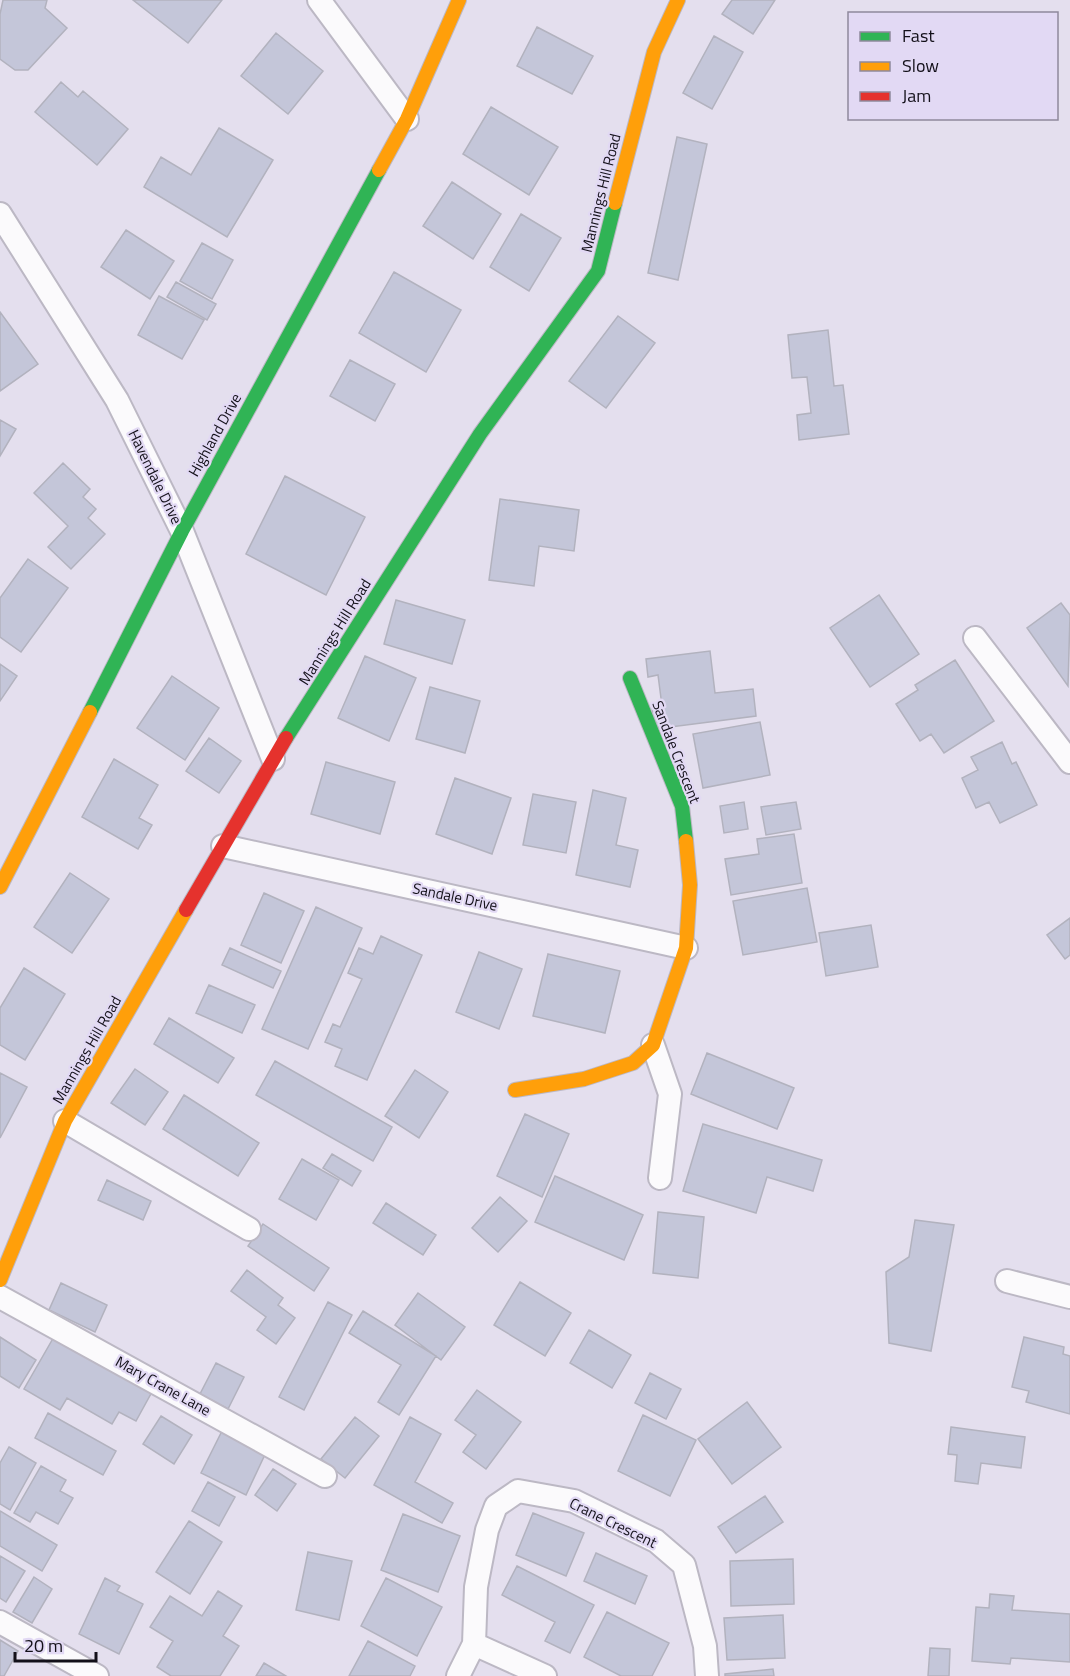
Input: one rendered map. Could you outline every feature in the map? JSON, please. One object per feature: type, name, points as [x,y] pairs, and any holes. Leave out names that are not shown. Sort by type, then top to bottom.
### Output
[{"type":"street","points":[[319,0],[407,119]]},
{"type":"street","name":"Highland Drive","points":[[0,886],[182,531],[407,119],[459,0]]},
{"type":"street","name":"Mannings Hill Road","points":[[0,1280],[65,1120],[273,759],[480,434],[598,271],[654,52],[678,0]]},
{"type":"street","name":"Havendale Drive","points":[[0,214],[117,400],[182,531],[273,759]]},
{"type":"street","points":[[975,638],[1070,762]]},
{"type":"street","name":"Sandale Crescent","points":[[630,678],[682,806],[690,885],[686,948],[653,1045]]},
{"type":"street","name":"Sandale Drive","points":[[224,846],[686,948]]},
{"type":"street","points":[[515,1090],[584,1079],[604,1073],[633,1063],[653,1045],[670,1094],[660,1178]]},
{"type":"street","points":[[65,1120],[249,1230]]},
{"type":"street","points":[[1007,1281],[1070,1298]]},
{"type":"street","name":"Mary Crane Lane","points":[[0,1297],[325,1476]]},
{"type":"street","name":"Crane Crescent","points":[[458,1676],[474,1644],[476,1587],[487,1530],[496,1506],[518,1491],[574,1501],[656,1541],[684,1565],[705,1646],[707,1676]]},
{"type":"street","points":[[0,1622],[96,1676]]},
{"type":"street","points":[[474,1644],[545,1676]]},
{"type":"building","points":[[3,0],[47,0],[45,8],[67,28],[28,70],[15,70],[0,59],[0,14]]},
{"type":"building","points":[[133,0],[222,0],[188,43]]},
{"type":"building","points":[[732,0],[775,0],[753,34],[722,14]]},
{"type":"building","points":[[537,27],[593,56],[572,94],[517,66]]},
{"type":"building","points":[[276,33],[323,71],[288,114],[241,76]]},
{"type":"building","points":[[714,36],[743,52],[712,109],[683,93]]},
{"type":"building","points":[[61,82],[78,97],[83,91],[128,129],[97,165],[35,112]]},
{"type":"building","points":[[491,107],[558,147],[529,195],[463,154]]},
{"type":"building","points":[[219,128],[273,160],[227,237],[144,187],[161,157],[191,175]]},
{"type":"building","points":[[677,137],[707,144],[678,280],[648,273]]},
{"type":"building","points":[[452,182],[501,214],[473,259],[423,226]]},
{"type":"building","points":[[521,214],[561,238],[529,291],[490,267]]},
{"type":"building","points":[[126,230],[174,261],[150,299],[101,267]]},
{"type":"building","points":[[202,243],[233,260],[212,299],[180,281]]},
{"type":"building","points":[[394,272],[461,310],[426,372],[359,333]]},
{"type":"building","points":[[176,282],[216,304],[207,320],[167,297]]},
{"type":"building","points":[[159,296],[204,320],[182,359],[138,335]]},
{"type":"building","points":[[0,312],[38,364],[0,391]]},
{"type":"building","points":[[618,316],[655,343],[606,408],[569,381]]},
{"type":"building","points":[[828,330],[834,386],[843,385],[849,434],[799,440],[797,415],[811,413],[807,377],[792,378],[788,335]]},
{"type":"building","points":[[350,360],[395,384],[375,421],[330,396]]},
{"type":"building","points":[[0,420],[16,429],[0,456]]},
{"type":"building","points":[[63,463],[90,489],[83,497],[96,509],[88,518],[105,534],[71,569],[48,547],[68,526],[34,493]]},
{"type":"building","points":[[285,476],[365,517],[326,595],[246,554]]},
{"type":"building","points":[[500,499],[579,510],[574,551],[539,546],[534,586],[489,580]]},
{"type":"building","points":[[28,559],[68,588],[21,652],[0,637],[0,598]]},
{"type":"building","points":[[879,595],[919,654],[870,687],[830,628]]},
{"type":"building","points":[[396,600],[465,620],[452,664],[384,644]]},
{"type":"building","points":[[1061,603],[1070,615],[1068,686],[1027,628]]},
{"type":"building","points":[[710,651],[715,693],[753,689],[756,716],[655,729],[652,707],[662,706],[658,675],[648,677],[646,659]]},
{"type":"building","points":[[365,656],[416,678],[389,741],[338,718]]},
{"type":"building","points":[[955,660],[994,721],[944,753],[931,734],[920,741],[896,704],[918,690],[915,685]]},
{"type":"building","points":[[0,664],[17,676],[0,701]]},
{"type":"building","points":[[172,676],[219,708],[185,760],[137,728]]},
{"type":"building","points":[[430,687],[480,701],[465,753],[416,739]]},
{"type":"building","points":[[760,722],[770,775],[703,788],[693,734]]},
{"type":"building","points":[[209,738],[241,761],[219,793],[186,771]]},
{"type":"building","points":[[1002,742],[1012,764],[1016,762],[1037,805],[1000,823],[989,802],[976,808],[962,778],[978,770],[971,757]]},
{"type":"building","points":[[114,759],[158,785],[139,818],[152,825],[138,849],[82,817]]},
{"type":"building","points":[[326,762],[395,782],[380,834],[311,814]]},
{"type":"building","points":[[455,778],[511,798],[492,854],[436,834]]},
{"type":"building","points":[[593,790],[626,798],[616,845],[638,850],[630,887],[576,875]]},
{"type":"building","points":[[533,794],[576,802],[566,853],[523,845]]},
{"type":"building","points":[[744,802],[748,829],[724,833],[720,806]]},
{"type":"building","points":[[796,802],[801,829],[766,835],[761,807]]},
{"type":"building","points":[[794,834],[802,883],[731,895],[725,859],[759,854],[757,839]]},
{"type":"building","points":[[70,873],[109,899],[72,953],[34,927]]},
{"type":"building","points":[[807,888],[817,942],[743,955],[733,901]]},
{"type":"building","points":[[264,893],[304,911],[281,963],[241,945]]},
{"type":"building","points":[[316,907],[362,928],[308,1049],[262,1029]]},
{"type":"building","points":[[1070,918],[1070,955],[1065,959],[1047,935]]},
{"type":"building","points":[[871,925],[878,967],[826,976],[819,933]]},
{"type":"building","points":[[381,936],[422,955],[367,1080],[335,1066],[342,1049],[325,1042],[333,1024],[340,1027],[362,979],[348,973],[359,948],[373,954]]},
{"type":"building","points":[[230,948],[281,971],[273,988],[222,965]]},
{"type":"building","points":[[479,952],[522,969],[499,1029],[456,1012]]},
{"type":"building","points":[[548,954],[620,971],[605,1033],[533,1016]]},
{"type":"building","points":[[24,968],[65,994],[25,1060],[0,1045],[0,1008]]},
{"type":"building","points":[[209,985],[255,1005],[242,1033],[196,1013]]},
{"type":"building","points":[[169,1018],[234,1058],[218,1083],[154,1044]]},
{"type":"building","points":[[707,1053],[794,1088],[777,1129],[691,1094]]},
{"type":"building","points":[[275,1061],[392,1127],[373,1161],[256,1095]]},
{"type":"building","points":[[135,1069],[168,1092],[145,1125],[111,1103]]},
{"type":"building","points":[[415,1070],[448,1092],[419,1138],[385,1116]]},
{"type":"building","points":[[0,1073],[27,1087],[0,1138]]},
{"type":"building","points":[[184,1095],[259,1143],[238,1176],[163,1129]]},
{"type":"building","points":[[525,1114],[569,1134],[542,1197],[497,1176]]},
{"type":"building","points":[[703,1124],[822,1160],[813,1191],[767,1177],[756,1213],[683,1191]]},
{"type":"building","points":[[332,1154],[361,1171],[352,1186],[323,1168]]},
{"type":"building","points":[[302,1159],[339,1180],[316,1220],[279,1199]]},
{"type":"building","points":[[555,1176],[643,1215],[624,1260],[535,1222]]},
{"type":"building","points":[[107,1180],[151,1201],[143,1220],[98,1200]]},
{"type":"building","points":[[500,1197],[527,1221],[498,1252],[472,1228]]},
{"type":"building","points":[[386,1203],[436,1235],[423,1255],[373,1223]]},
{"type":"building","points":[[658,1212],[704,1217],[698,1278],[653,1273]]},
{"type":"building","points":[[915,1220],[954,1225],[931,1351],[889,1343],[886,1272],[909,1257]]},
{"type":"building","points":[[263,1224],[329,1268],[314,1291],[248,1246]]},
{"type":"building","points":[[247,1270],[283,1298],[278,1305],[295,1318],[276,1344],[257,1330],[266,1317],[231,1291]]},
{"type":"building","points":[[520,1282],[571,1313],[545,1356],[494,1325]]},
{"type":"building","points":[[61,1283],[107,1305],[95,1332],[49,1310]]},
{"type":"building","points":[[418,1293],[465,1327],[441,1360],[395,1325]]},
{"type":"building","points":[[328,1302],[352,1315],[304,1410],[279,1397]]},
{"type":"building","points":[[363,1311],[436,1356],[399,1415],[378,1402],[401,1365],[349,1333]]},
{"type":"building","points":[[589,1330],[631,1355],[612,1388],[570,1363]]},
{"type":"building","points":[[55,1335],[153,1390],[136,1421],[119,1412],[112,1424],[67,1398],[60,1410],[24,1389]]},
{"type":"building","points":[[0,1337],[36,1360],[19,1388],[0,1376]]},
{"type":"building","points":[[1024,1337],[1064,1347],[1063,1354],[1070,1356],[1070,1414],[1026,1402],[1029,1391],[1012,1387]]},
{"type":"building","points":[[216,1363],[244,1377],[228,1409],[200,1394]]},
{"type":"building","points":[[650,1373],[681,1389],[666,1419],[635,1403]]},
{"type":"building","points":[[477,1390],[521,1422],[486,1469],[463,1452],[476,1435],[455,1420]]},
{"type":"building","points":[[747,1402],[781,1447],[732,1484],[698,1439]]},
{"type":"building","points":[[48,1413],[116,1451],[103,1475],[35,1438]]},
{"type":"building","points":[[643,1415],[696,1440],[670,1496],[618,1471]]},
{"type":"building","points":[[161,1416],[192,1435],[174,1464],[143,1444]]},
{"type":"building","points":[[355,1417],[379,1436],[345,1478],[321,1459]]},
{"type":"building","points":[[410,1417],[441,1434],[415,1482],[453,1503],[442,1523],[374,1485]]},
{"type":"building","points":[[224,1427],[268,1448],[246,1495],[201,1473]]},
{"type":"building","points":[[951,1427],[1025,1437],[1021,1468],[981,1463],[978,1484],[955,1481],[957,1455],[948,1454]]},
{"type":"building","points":[[9,1447],[36,1463],[10,1510],[0,1504],[0,1463]]},
{"type":"building","points":[[41,1466],[66,1480],[60,1491],[73,1498],[58,1524],[36,1512],[30,1522],[14,1513]]},
{"type":"building","points":[[273,1469],[296,1484],[277,1511],[255,1495]]},
{"type":"building","points":[[208,1482],[235,1497],[219,1526],[192,1511]]},
{"type":"building","points":[[765,1496],[783,1522],[736,1553],[718,1527]]},
{"type":"building","points":[[0,1511],[57,1545],[42,1571],[0,1546]]},
{"type":"building","points":[[533,1513],[584,1533],[566,1576],[516,1555]]},
{"type":"building","points":[[403,1514],[460,1536],[438,1592],[381,1570]]},
{"type":"building","points":[[189,1521],[222,1542],[190,1594],[156,1572]]},
{"type":"building","points":[[308,1552],[352,1561],[339,1620],[296,1610]]},
{"type":"building","points":[[596,1553],[647,1576],[635,1604],[584,1581]]},
{"type":"building","points":[[0,1556],[25,1571],[6,1602],[0,1598]]},
{"type":"building","points":[[793,1559],[794,1604],[731,1606],[730,1561]]},
{"type":"building","points":[[517,1566],[594,1605],[570,1653],[545,1641],[555,1622],[502,1595]]},
{"type":"building","points":[[34,1577],[52,1589],[32,1623],[13,1612]]},
{"type":"building","points":[[105,1578],[120,1586],[117,1591],[143,1604],[119,1654],[79,1634]]},
{"type":"building","points":[[386,1578],[442,1607],[417,1656],[361,1626]]},
{"type":"building","points":[[218,1591],[242,1606],[223,1636],[239,1646],[220,1676],[171,1676],[157,1667],[173,1641],[150,1627],[170,1596],[202,1616]]},
{"type":"building","points":[[990,1594],[1014,1596],[1012,1610],[1070,1614],[1070,1662],[1011,1658],[1010,1664],[972,1661],[976,1607],[989,1608]]},
{"type":"building","points":[[607,1612],[669,1643],[652,1676],[621,1676],[584,1657]]},
{"type":"building","points":[[783,1615],[785,1658],[727,1660],[724,1618]]},
{"type":"building","points":[[0,1640],[18,1651],[4,1676],[0,1676]]},
{"type":"building","points":[[368,1641],[415,1666],[410,1676],[349,1676]]},
{"type":"building","points":[[930,1648],[950,1649],[949,1676],[928,1676]]},
{"type":"building","points":[[264,1663],[286,1676],[256,1676]]},
{"type":"building","points":[[773,1669],[774,1676],[725,1676],[725,1674]]},
{"type":"traffic: fast","points":[[90,712],[182,531],[379,170]]},
{"type":"traffic: fast","points":[[286,738],[480,434],[598,271],[615,203]]},
{"type":"traffic: fast","points":[[630,678],[682,806],[686,841]]},
{"type":"traffic: slow","points":[[379,170],[407,119],[459,0]]},
{"type":"traffic: slow","points":[[615,203],[654,52],[678,0]]},
{"type":"traffic: slow","points":[[0,887],[90,712]]},
{"type":"traffic: slow","points":[[515,1090],[584,1079],[633,1063],[653,1045],[686,948],[690,885],[686,841]]},
{"type":"traffic: slow","points":[[0,1280],[65,1121],[186,910]]},
{"type":"traffic: jam","points":[[186,910],[286,738]]}]
